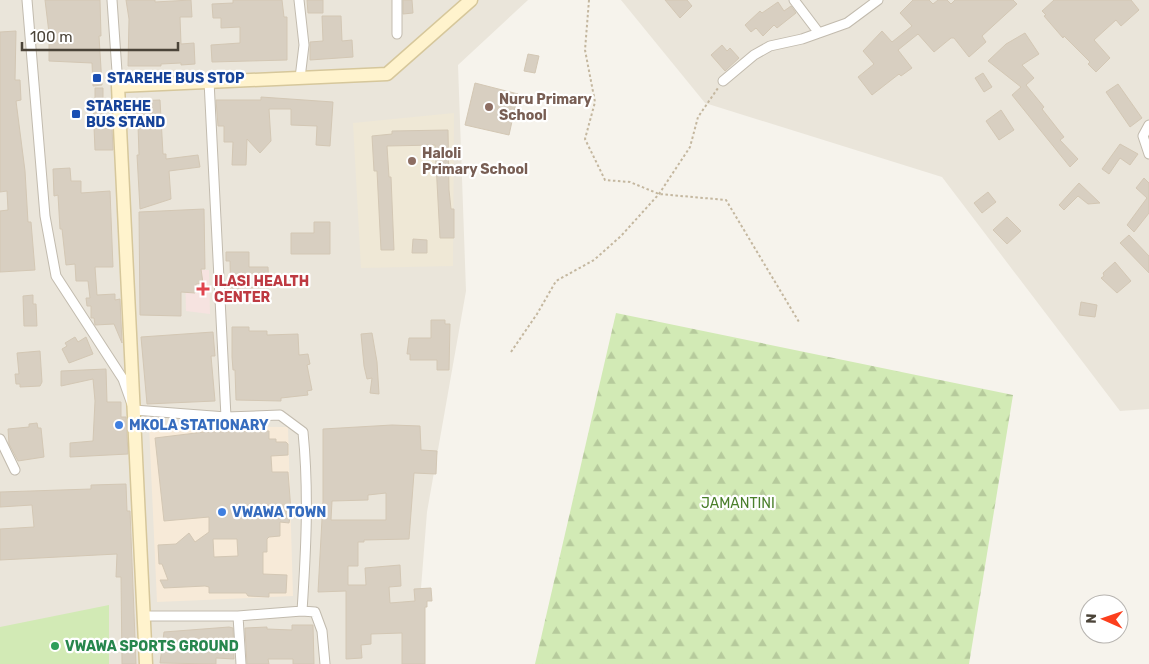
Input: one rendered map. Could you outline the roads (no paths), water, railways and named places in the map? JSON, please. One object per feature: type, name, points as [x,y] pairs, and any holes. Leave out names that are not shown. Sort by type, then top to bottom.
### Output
[{"type":"street","points":[[27,0],[45,216],[56,276],[123,379],[134,410]]},
{"type":"street","points":[[112,0],[118,86],[146,664]]},
{"type":"street","points":[[299,0],[304,46],[300,78]]},
{"type":"street","points":[[397,0],[398,34]]},
{"type":"street","points":[[118,86],[387,74],[471,0]]},
{"type":"street","points":[[794,0],[819,33]]},
{"type":"street","points":[[723,81],[754,55],[770,46],[819,33],[847,23],[878,0]]},
{"type":"street","points":[[209,81],[226,417]]},
{"type":"street","points":[[1149,125],[1143,136],[1149,154]]},
{"type":"street","points":[[134,410],[226,417],[280,415],[303,432],[307,474],[307,522],[302,611]]},
{"type":"street","points":[[0,439],[14,470]]},
{"type":"street","points":[[143,616],[238,616],[302,611],[315,612],[322,631],[325,664]]},
{"type":"street","points":[[238,616],[241,664]]},
{"type":"place","name":"STAREHE BUS STOP","points":[[97,78]]},
{"type":"place","name":"Nuru Primary School","points":[[489,107]]},
{"type":"place","name":"STAREHE BUS STAND","points":[[76,114]]},
{"type":"place","name":"Haloli Primary School","points":[[412,161]]},
{"type":"place","name":"ILASI HEALTH CENTER","points":[[203,289]]},
{"type":"place","name":"MKOLA STATIONARY","points":[[119,425]]},
{"type":"place","name":"VWAWA TOWN","points":[[222,512]]},
{"type":"place","name":"VWAWA SPORTS GROUND","points":[[55,646]]},
{"type":"park label","name":"JAMANTINI","points":[[738,503]]}]
